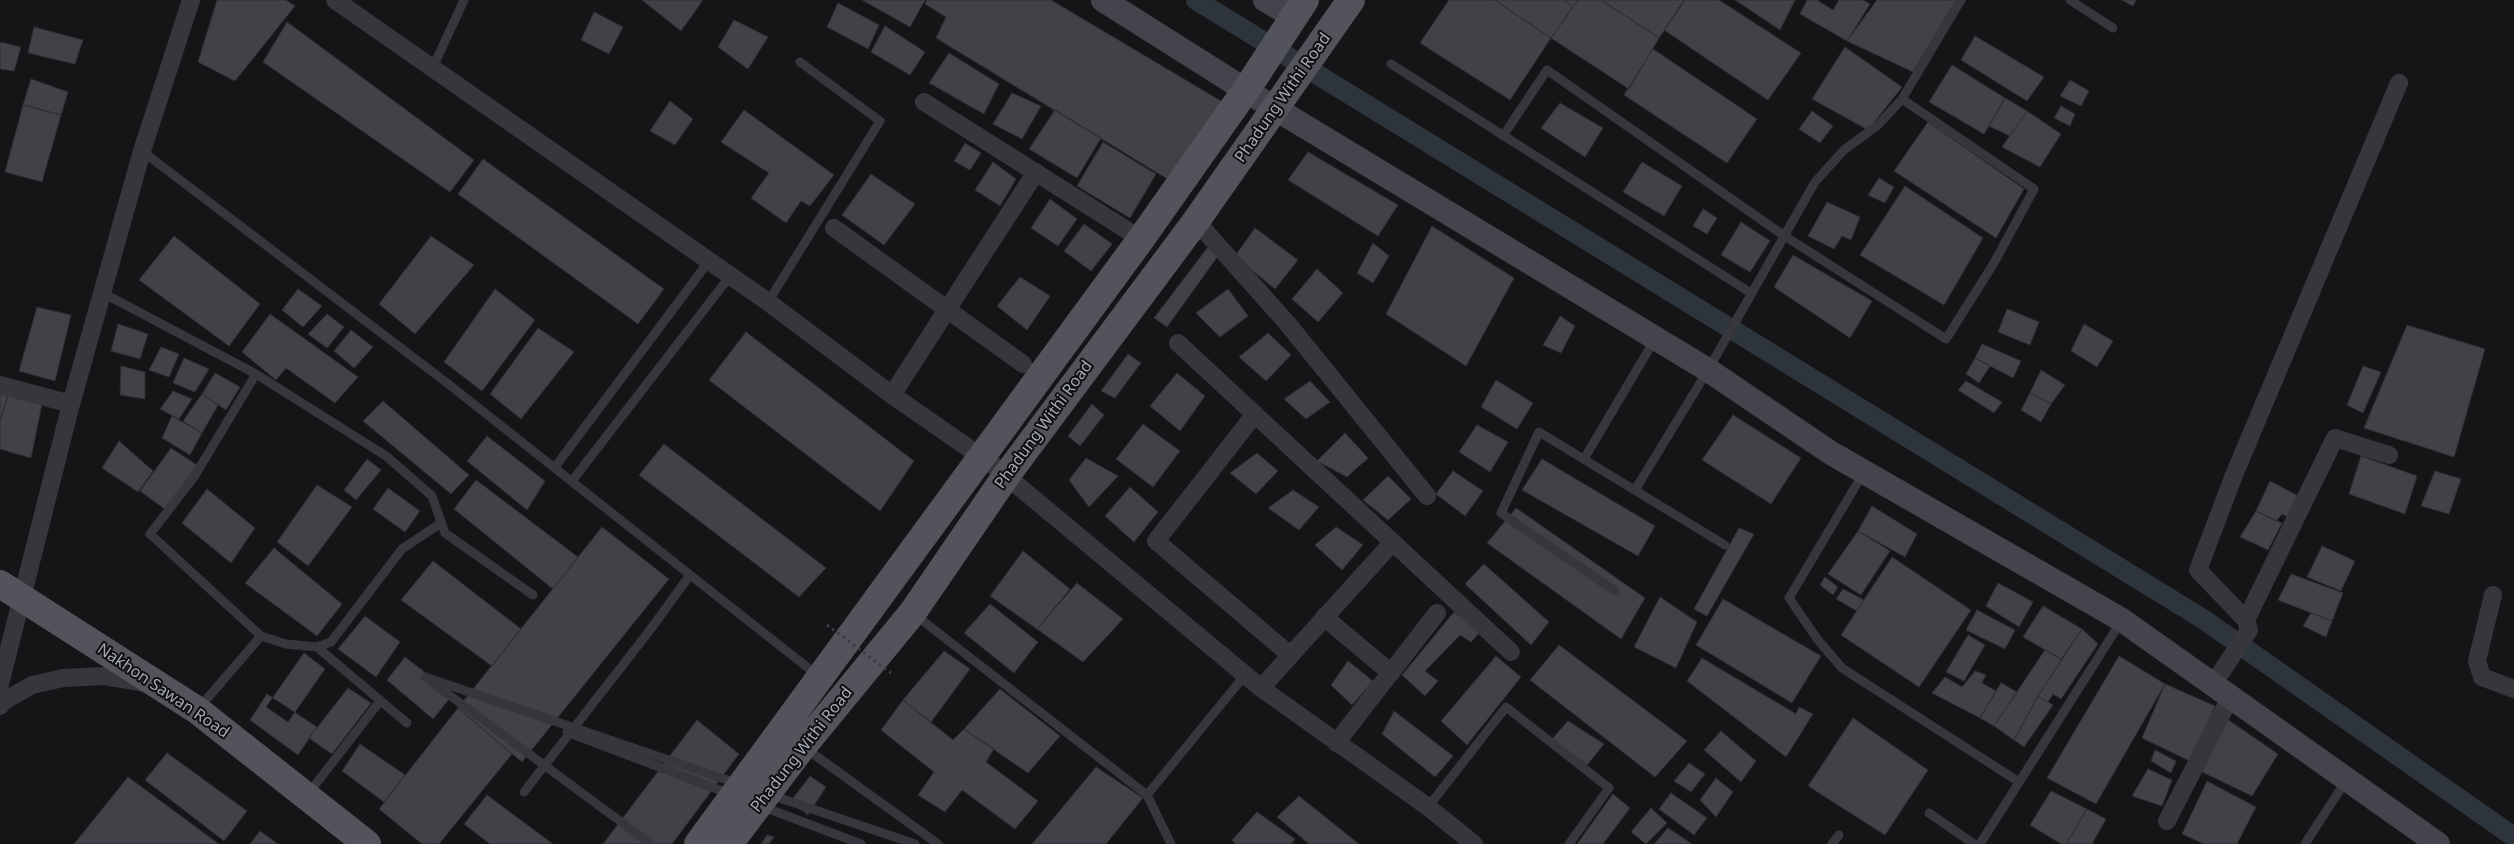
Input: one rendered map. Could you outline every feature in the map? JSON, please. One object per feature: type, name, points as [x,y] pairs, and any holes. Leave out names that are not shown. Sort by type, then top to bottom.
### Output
[{"type":"main road","name":"Phadung Withi Road","points":[[729,844],[803,746],[912,612],[1006,476],[1196,221],[1352,0]]},
{"type":"main road","name":"Phadung Withi Road","points":[[698,844],[1141,239],[1294,18]]},
{"type":"main road","name":"Nakhon Sawan Road","points":[[11,591],[197,710],[366,844]]},
{"type":"street","points":[[0,684],[11,591],[71,404],[142,151],[192,0]]},
{"type":"street","points":[[335,0],[768,302],[892,395],[981,457],[1261,688],[1428,807],[1474,844]]},
{"type":"street","points":[[1103,0],[1252,81],[1655,338],[1712,362],[1832,453],[2122,620],[2222,684],[2438,844]]},
{"type":"street","points":[[1265,0],[1294,18]]},
{"type":"street","points":[[2247,625],[2198,570],[2234,475],[2399,83]]},
{"type":"street","points":[[924,102],[1141,239]]},
{"type":"street","points":[[892,395],[1036,172]]},
{"type":"street","points":[[1196,221],[1287,323],[1427,496]]},
{"type":"street","points":[[834,228],[1023,364]]},
{"type":"street","points":[[1178,342],[1511,652]]},
{"type":"street","points":[[0,386],[71,404]]},
{"type":"street","points":[[1255,414],[1156,541],[1290,654]]},
{"type":"street","points":[[2167,821],[2247,625],[2336,438],[2389,454]]},
{"type":"street","points":[[1261,688],[1392,543]]},
{"type":"street","points":[[2493,595],[2478,661],[2482,677],[2514,690]]},
{"type":"street","points":[[1336,743],[1437,613]]},
{"type":"street","points":[[1324,617],[1392,673]]},
{"type":"street","points":[[0,706],[4,701],[32,685],[63,678],[104,676],[157,684]]},
{"type":"lane","points":[[433,67],[464,0]]},
{"type":"lane","points":[[1635,490],[1712,362],[1815,182],[1844,150],[1878,125],[1902,99],[1961,0]]},
{"type":"lane","points":[[2070,0],[2113,28]]},
{"type":"lane","points":[[768,302],[880,121],[800,62]]},
{"type":"lane","points":[[1390,64],[1749,297]]},
{"type":"lane","points":[[1503,136],[1548,70],[1783,235],[1946,339],[1994,263],[2034,189],[1902,99]]},
{"type":"lane","points":[[142,151],[555,467],[820,678]]},
{"type":"lane","points":[[555,467],[709,261]]},
{"type":"lane","points":[[572,481],[730,276]]},
{"type":"lane","points":[[103,293],[256,374],[386,456],[432,496],[445,533],[533,595]]},
{"type":"lane","points":[[1584,460],[1655,338]]},
{"type":"lane","points":[[256,374],[194,477],[150,534],[261,636],[286,644],[317,647],[331,642],[402,548],[441,523]]},
{"type":"lane","points":[[1614,591],[1501,513],[1539,432],[1725,545]]},
{"type":"lane","points":[[1865,472],[1789,598],[1818,640],[1842,668],[2019,782]]},
{"type":"lane","points":[[524,792],[650,630],[690,575]]},
{"type":"lane","points":[[912,612],[1147,794],[1171,844]]},
{"type":"lane","points":[[1980,844],[2122,620]]},
{"type":"lane","points":[[197,710],[261,636]]},
{"type":"lane","points":[[317,647],[406,723]]},
{"type":"lane","points":[[1147,794],[1245,675]]},
{"type":"lane","points":[[425,677],[740,798]]},
{"type":"lane","points":[[425,677],[651,844]]},
{"type":"lane","points":[[425,677],[915,844]]},
{"type":"lane","points":[[306,796],[380,701]]},
{"type":"lane","points":[[1428,807],[1506,707],[1610,788],[1569,844]]},
{"type":"lane","points":[[803,746],[938,844]]},
{"type":"lane","points":[[2305,844],[2348,779]]},
{"type":"lane","points":[[749,801],[861,844]]},
{"type":"lane","points":[[1929,813],[1974,844]]},
{"type":"lane","points":[[1832,844],[1839,835]]},
{"type":"path","points":[[827,625],[891,673]]},
{"type":"building","points":[[217,0],[286,0],[295,6],[235,81],[198,62]]},
{"type":"building","points":[[642,0],[703,0],[681,31]]},
{"type":"building","points":[[862,0],[925,0],[910,27]]},
{"type":"building","points":[[927,0],[1051,0],[1226,104],[1174,183],[936,38],[946,17],[925,4]]},
{"type":"building","points":[[1449,0],[1495,0],[1551,38],[1510,100],[1420,43]]},
{"type":"building","points":[[1495,0],[1564,0],[1573,7],[1551,38]]},
{"type":"building","points":[[1564,0],[1578,0],[1573,7]]},
{"type":"building","points":[[1578,0],[1601,0],[1659,38],[1629,89],[1551,38]]},
{"type":"building","points":[[1601,0],[1685,0],[1659,38]]},
{"type":"building","points":[[1684,0],[1719,0],[1801,53],[1768,100],[1664,30]]},
{"type":"building","points":[[1735,0],[1795,0],[1780,30]]},
{"type":"building","points":[[1807,0],[1817,0],[1833,10],[1839,0],[1863,0],[1870,4],[1847,41],[1800,14]]},
{"type":"building","points":[[1877,0],[1956,0],[1913,72],[1847,41]]},
{"type":"building","points":[[2122,0],[2136,0],[2133,6]]},
{"type":"building","points":[[838,3],[879,25],[868,49],[827,27]]},
{"type":"building","points":[[594,12],[623,27],[609,54],[581,40]]},
{"type":"building","points":[[734,20],[768,37],[748,69],[718,47]]},
{"type":"building","points":[[287,22],[474,160],[450,192],[263,62]]},
{"type":"building","points":[[885,26],[925,52],[910,75],[871,52]]},
{"type":"building","points":[[34,27],[83,40],[75,64],[28,53]]},
{"type":"building","points":[[1975,36],[2044,77],[2027,101],[1961,60]]},
{"type":"building","points":[[0,42],[21,47],[14,71],[0,69]]},
{"type":"building","points":[[1845,47],[1902,87],[1868,130],[1812,99]]},
{"type":"building","points":[[1653,49],[1757,119],[1727,163],[1624,95]]},
{"type":"building","points":[[949,53],[999,84],[984,114],[929,83]]},
{"type":"building","points":[[1952,65],[2005,98],[1984,134],[1929,102]]},
{"type":"building","points":[[31,79],[68,92],[61,115],[23,105]]},
{"type":"building","points":[[2070,80],[2089,91],[2081,106],[2060,96]]},
{"type":"building","points":[[1012,93],[1041,106],[1022,139],[993,124]]},
{"type":"building","points":[[2005,98],[2027,111],[2010,136],[1989,126]]},
{"type":"building","points":[[670,101],[693,119],[675,145],[650,131]]},
{"type":"building","points":[[1560,103],[1603,128],[1585,157],[1541,128]]},
{"type":"building","points":[[23,105],[61,115],[42,182],[5,172]]},
{"type":"building","points":[[2061,106],[2075,114],[2070,126],[2054,118]]},
{"type":"building","points":[[744,110],[834,175],[810,206],[801,201],[786,223],[751,198],[769,173],[721,142]]},
{"type":"building","points":[[1055,110],[1101,138],[1077,178],[1029,149]]},
{"type":"building","points":[[1812,111],[1833,126],[1820,143],[1799,129]]},
{"type":"building","points":[[2027,111],[2061,134],[2040,167],[2002,147]]},
{"type":"building","points":[[1928,122],[2024,189],[1996,238],[1894,171]]},
{"type":"building","points":[[1103,142],[1156,174],[1130,218],[1077,186]]},
{"type":"building","points":[[965,143],[981,153],[970,170],[954,161]]},
{"type":"building","points":[[1308,152],[1398,205],[1378,236],[1288,180]]},
{"type":"building","points":[[483,159],[664,289],[638,324],[458,194]]},
{"type":"building","points":[[993,162],[1016,179],[1000,206],[975,190]]},
{"type":"building","points":[[1642,162],[1682,186],[1664,216],[1623,192]]},
{"type":"building","points":[[871,174],[915,204],[884,245],[842,215]]},
{"type":"building","points":[[1879,178],[1894,187],[1885,203],[1868,195]]},
{"type":"building","points":[[1905,186],[1983,238],[1944,305],[1860,255]]},
{"type":"building","points":[[1050,199],[1077,219],[1058,246],[1031,228]]},
{"type":"building","points":[[1827,202],[1860,217],[1851,240],[1842,236],[1834,249],[1808,236]]},
{"type":"building","points":[[1703,209],[1717,218],[1707,234],[1693,226]]},
{"type":"building","points":[[1741,222],[1770,241],[1750,272],[1721,255]]},
{"type":"building","points":[[1084,224],[1112,244],[1091,271],[1064,251]]},
{"type":"building","points":[[1432,226],[1514,278],[1466,366],[1386,314]]},
{"type":"building","points":[[1255,228],[1298,260],[1275,289],[1235,256]]},
{"type":"building","points":[[174,236],[260,304],[229,346],[139,280]]},
{"type":"building","points":[[431,236],[474,265],[415,334],[379,304]]},
{"type":"building","points":[[1373,243],[1389,256],[1373,283],[1357,273]]},
{"type":"building","points":[[1208,247],[1218,256],[1167,327],[1154,318]]},
{"type":"building","points":[[1793,255],[1872,301],[1850,338],[1774,287]]},
{"type":"building","points":[[1317,269],[1343,293],[1318,322],[1292,299]]},
{"type":"building","points":[[1020,277],[1050,296],[1027,330],[997,306]]},
{"type":"building","points":[[298,289],[322,306],[303,327],[282,310]]},
{"type":"building","points":[[495,289],[535,320],[482,391],[444,362]]},
{"type":"building","points":[[1228,289],[1248,316],[1220,337],[1196,313]]},
{"type":"building","points":[[37,307],[71,315],[55,381],[19,371]]},
{"type":"building","points":[[2007,309],[2039,322],[2030,345],[1998,332]]},
{"type":"building","points":[[270,314],[358,377],[335,403],[286,368],[276,380],[242,352]]},
{"type":"building","points":[[327,314],[344,327],[327,348],[308,334]]},
{"type":"building","points":[[1560,316],[1575,326],[1561,353],[1543,345]]},
{"type":"building","points":[[118,324],[148,334],[140,359],[111,351]]},
{"type":"building","points":[[2084,324],[2113,341],[2097,367],[2071,351]]},
{"type":"building","points":[[2407,325],[2485,349],[2454,457],[2364,428]]},
{"type":"building","points":[[538,328],[574,352],[521,419],[490,394]]},
{"type":"building","points":[[351,330],[373,347],[354,368],[334,351]]},
{"type":"building","points":[[746,332],[914,461],[880,511],[709,380]]},
{"type":"building","points":[[1268,333],[1291,355],[1266,381],[1239,357]]},
{"type":"building","points":[[1982,344],[2021,361],[2013,378],[1975,358]]},
{"type":"building","points":[[161,347],[179,354],[169,377],[149,370]]},
{"type":"building","points":[[1128,354],[1141,363],[1115,398],[1101,391]]},
{"type":"building","points":[[184,358],[209,369],[195,392],[173,383]]},
{"type":"building","points":[[1975,358],[1990,366],[1979,383],[1966,374]]},
{"type":"building","points":[[121,366],[145,372],[145,399],[120,395]]},
{"type":"building","points":[[2363,366],[2381,372],[2363,413],[2347,405]]},
{"type":"building","points":[[2041,370],[2065,385],[2051,404],[2030,393]]},
{"type":"building","points":[[215,373],[240,387],[226,410],[202,394]]},
{"type":"building","points":[[1177,373],[1205,396],[1180,431],[1150,406]]},
{"type":"building","points":[[1496,380],[1533,403],[1517,429],[1481,407]]},
{"type":"building","points":[[1310,381],[1330,402],[1306,419],[1284,399]]},
{"type":"building","points":[[1966,381],[2002,402],[1994,413],[1958,390]]},
{"type":"building","points":[[173,391],[192,399],[179,419],[160,409]]},
{"type":"building","points":[[0,393],[8,395],[0,422]]},
{"type":"building","points":[[2030,393],[2051,404],[2041,422],[2021,410]]},
{"type":"building","points":[[202,394],[218,405],[202,433],[183,421]]},
{"type":"building","points":[[8,395],[42,404],[31,458],[0,449],[0,422]]},
{"type":"building","points":[[383,401],[469,475],[451,494],[363,421]]},
{"type":"building","points":[[1092,404],[1104,415],[1080,446],[1068,436]]},
{"type":"building","points":[[1733,415],[1801,458],[1771,504],[1702,460]]},
{"type":"building","points":[[172,416],[202,433],[190,455],[162,438]]},
{"type":"building","points":[[1143,424],[1180,451],[1153,487],[1116,459]]},
{"type":"building","points":[[1477,425],[1508,442],[1490,472],[1459,452]]},
{"type":"building","points":[[1345,433],[1368,458],[1347,477],[1317,461]]},
{"type":"building","points":[[487,436],[545,481],[527,510],[467,461]]},
{"type":"building","points":[[119,441],[153,471],[138,492],[102,468]]},
{"type":"building","points":[[664,444],[826,568],[799,597],[639,475]]},
{"type":"building","points":[[171,448],[197,465],[166,510],[140,491]]},
{"type":"building","points":[[1257,453],[1278,471],[1256,494],[1230,473]]},
{"type":"building","points":[[2361,456],[2417,476],[2405,514],[2349,494]]},
{"type":"building","points":[[1086,458],[1118,476],[1089,507],[1069,480]]},
{"type":"building","points":[[367,459],[381,470],[356,500],[344,490]]},
{"type":"building","points":[[1542,459],[1655,526],[1638,556],[1522,490]]},
{"type":"building","points":[[1453,471],[1483,491],[1465,516],[1436,494]]},
{"type":"building","points":[[2435,471],[2461,479],[2449,514],[2421,506]]},
{"type":"building","points":[[1388,476],[1411,499],[1388,520],[1363,500]]},
{"type":"building","points":[[476,480],[578,557],[553,589],[454,509]]},
{"type":"building","points":[[2270,481],[2302,498],[2292,519],[2282,514],[2276,521],[2256,511]]},
{"type":"building","points":[[317,485],[352,507],[308,566],[277,542]]},
{"type":"building","points":[[1130,487],[1158,512],[1134,542],[1105,516]]},
{"type":"building","points":[[388,488],[420,511],[405,532],[373,509]]},
{"type":"building","points":[[207,489],[255,528],[231,563],[182,523]]},
{"type":"building","points":[[1293,490],[1319,507],[1299,530],[1268,508]]},
{"type":"building","points":[[1872,506],[1917,534],[1905,557],[1858,531]]},
{"type":"building","points":[[1516,508],[1645,598],[1621,639],[1487,543]]},
{"type":"building","points":[[2256,511],[2282,523],[2268,550],[2240,537]]},
{"type":"building","points":[[602,527],[669,579],[522,762],[458,708]]},
{"type":"building","points":[[1336,527],[1363,545],[1342,570],[1315,545]]},
{"type":"building","points":[[1739,528],[1754,534],[1707,616],[1694,609]]},
{"type":"building","points":[[1858,531],[1890,551],[1861,595],[1828,574]]},
{"type":"building","points":[[2322,546],[2355,561],[2341,591],[2307,577]]},
{"type":"building","points":[[274,548],[342,604],[317,636],[245,583]]},
{"type":"building","points":[[1023,551],[1070,589],[1037,629],[990,596]]},
{"type":"building","points":[[1892,557],[1971,610],[1919,687],[1841,635]]},
{"type":"building","points":[[433,561],[521,629],[492,666],[401,600]]},
{"type":"building","points":[[1484,564],[1549,622],[1531,645],[1465,584]]},
{"type":"building","points":[[2291,574],[2343,593],[2332,621],[2278,600]]},
{"type":"building","points":[[1825,577],[1838,587],[1833,595],[1820,585]]},
{"type":"building","points":[[1077,583],[1123,619],[1083,662],[1037,629]]},
{"type":"building","points":[[1998,583],[2033,602],[2019,627],[1986,606]]},
{"type":"building","points":[[1843,589],[1864,600],[1857,611],[1836,599]]},
{"type":"building","points":[[1660,597],[1697,622],[1676,668],[1634,647]]},
{"type":"building","points":[[1723,599],[1821,656],[1792,703],[1696,645]]},
{"type":"building","points":[[990,604],[1038,642],[1014,673],[964,633]]},
{"type":"building","points":[[2043,606],[2082,629],[2061,659],[2023,637]]},
{"type":"building","points":[[1977,610],[2015,630],[2005,649],[1966,630]]},
{"type":"building","points":[[1454,612],[1480,632],[1471,642],[1460,635],[1425,671],[1438,681],[1425,696],[1402,675]]},
{"type":"building","points":[[2311,613],[2332,621],[2326,637],[2303,626]]},
{"type":"building","points":[[365,616],[400,642],[376,677],[338,649]]},
{"type":"building","points":[[2082,629],[2098,644],[2061,699],[2053,694],[2048,702],[2038,696]]},
{"type":"building","points":[[1968,635],[1985,645],[1964,681],[1946,672]]},
{"type":"building","points":[[1559,645],[1687,741],[1655,777],[1530,680]]},
{"type":"building","points":[[2045,650],[2062,660],[2038,696],[2014,740],[1994,726]]},
{"type":"building","points":[[944,651],[970,669],[931,722],[903,700]]},
{"type":"building","points":[[304,653],[325,669],[288,722],[266,707]]},
{"type":"building","points":[[1496,656],[1521,677],[1467,745],[1441,721]]},
{"type":"building","points":[[2119,656],[2165,684],[2096,804],[2047,778]]},
{"type":"building","points":[[405,657],[453,694],[433,719],[387,680]]},
{"type":"building","points":[[1702,658],[1796,714],[1799,707],[1813,714],[1786,757],[1687,681]]},
{"type":"building","points":[[1348,661],[1373,681],[1352,705],[1331,685]]},
{"type":"building","points":[[1975,671],[1986,675],[1982,683],[1996,691],[1980,718],[1932,693],[1945,677],[1962,687]]},
{"type":"building","points":[[2001,683],[2017,692],[1994,726],[1980,718]]},
{"type":"building","points":[[2165,684],[2215,706],[2192,762],[2142,738]]},
{"type":"building","points":[[348,688],[371,703],[332,754],[309,738]]},
{"type":"building","points":[[1000,689],[1060,736],[1028,773],[964,729]]},
{"type":"building","points":[[267,694],[317,727],[298,755],[250,720]]},
{"type":"building","points":[[2038,696],[2053,705],[2024,747],[2014,740]]},
{"type":"building","points":[[903,700],[953,740],[964,729],[994,749],[986,762],[1038,801],[1015,829],[962,790],[945,812],[918,795],[934,772],[881,730]]},
{"type":"building","points":[[458,708],[512,754],[439,844],[422,844],[379,809]]},
{"type":"building","points":[[1394,711],[1453,756],[1435,777],[1382,734]]},
{"type":"building","points":[[1853,718],[1928,770],[1885,835],[1808,786]]},
{"type":"building","points":[[2227,719],[2278,754],[2252,796],[2202,772]]},
{"type":"building","points":[[697,720],[739,754],[672,844],[603,844]]},
{"type":"building","points":[[1568,721],[1604,744],[1587,765],[1552,739]]},
{"type":"building","points":[[1721,731],[1756,761],[1741,782],[1704,750]]},
{"type":"building","points":[[360,744],[405,775],[384,802],[342,771]]},
{"type":"building","points":[[2155,750],[2176,761],[2171,773],[2151,761]]},
{"type":"building","points":[[167,753],[247,811],[224,841],[145,780]]},
{"type":"building","points":[[1689,763],[1705,774],[1691,792],[1674,781]]},
{"type":"building","points":[[1096,767],[1143,798],[1106,844],[1032,844]]},
{"type":"building","points":[[2148,769],[2172,780],[2162,806],[2132,796]]},
{"type":"building","points":[[810,776],[826,787],[808,815],[791,801]]},
{"type":"building","points":[[128,777],[219,844],[74,844]]},
{"type":"building","points":[[1716,778],[1733,792],[1716,817],[1700,800]]},
{"type":"building","points":[[2207,781],[2256,807],[2237,844],[2204,844],[2182,834]]},
{"type":"building","points":[[2051,791],[2087,809],[2066,844],[2061,844],[2030,825]]},
{"type":"building","points":[[1671,793],[1707,818],[1694,835],[1659,809]]},
{"type":"building","points":[[1613,794],[1630,808],[1603,844],[1577,844]]},
{"type":"building","points":[[487,795],[553,844],[490,844],[464,824]]},
{"type":"building","points":[[1299,796],[1359,844],[1309,844],[1277,817]]},
{"type":"building","points":[[1651,808],[1667,823],[1646,844],[1631,832]]},
{"type":"building","points":[[2087,809],[2106,819],[2092,844],[2066,844]]},
{"type":"building","points":[[1257,812],[1295,839],[1291,844],[1236,844],[1232,840]]},
{"type":"building","points":[[1668,828],[1692,844],[1654,844]]},
{"type":"building","points":[[260,831],[278,844],[250,844]]},
{"type":"building","points":[[767,835],[774,837],[769,844],[761,844]]},
{"type":"waterway","points":[[1196,0],[2203,619],[2514,837]]}]
